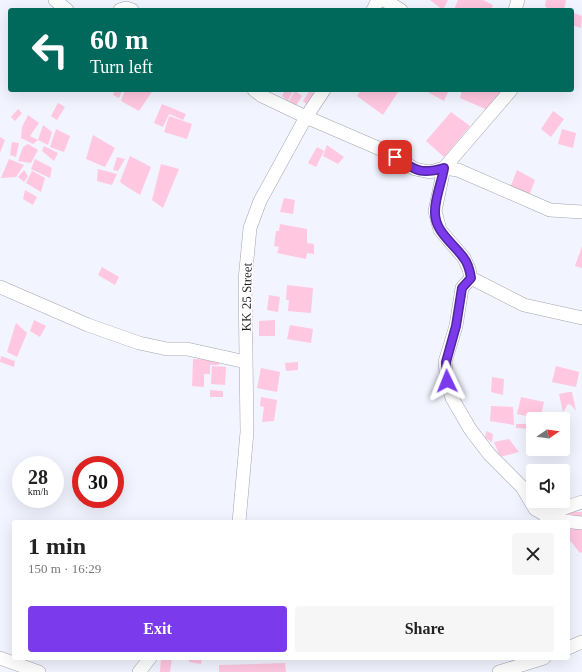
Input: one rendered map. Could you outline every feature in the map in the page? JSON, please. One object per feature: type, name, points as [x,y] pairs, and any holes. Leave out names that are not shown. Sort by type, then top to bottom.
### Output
[{"type":"street","points":[[55,0],[65,8]]},
{"type":"street","points":[[384,0],[398,8]]},
{"type":"street","points":[[257,92],[306,117],[385,151],[415,169],[430,172],[444,168],[458,170],[550,210],[582,212]]},
{"type":"street","name":"KK 25 Street","points":[[239,520],[247,432],[245,280],[250,228],[260,201],[306,117],[323,92]]},
{"type":"street","points":[[471,278],[464,258],[440,230],[436,221],[435,211],[444,168],[509,92]]},
{"type":"street","points":[[471,278],[524,305],[582,318]]},
{"type":"street","points":[[471,278],[462,288],[456,326],[446,362],[447,381],[452,398],[470,429],[489,454],[522,486],[535,509],[555,520]]},
{"type":"street","points":[[0,286],[88,325],[140,343],[167,348],[187,349],[246,362]]},
{"type":"street","points":[[544,515],[582,502]]},
{"type":"street","points":[[570,522],[582,523]]},
{"type":"street","points":[[570,647],[582,642]]},
{"type":"street","points":[[0,658],[40,672]]},
{"type":"street","points":[[139,672],[148,660]]},
{"type":"street","points":[[499,672],[538,660]]},
{"type":"building","points":[[430,0],[448,0],[444,8],[440,8]]},
{"type":"building","points":[[458,0],[483,0],[493,5],[492,8],[455,8]]},
{"type":"building","points":[[546,0],[566,0],[564,8],[547,8],[545,6]]},
{"type":"building","points":[[574,13],[582,16],[581,28],[574,26]]},
{"type":"building","points":[[114,92],[122,92],[119,98],[113,95]]},
{"type":"building","points":[[124,92],[152,92],[139,111],[121,101]]},
{"type":"building","points":[[284,92],[292,92],[288,101],[282,96]]},
{"type":"building","points":[[294,92],[302,96],[296,106],[289,101]]},
{"type":"building","points":[[309,92],[314,94],[308,105],[303,101]]},
{"type":"building","points":[[360,92],[398,92],[383,115],[357,96]]},
{"type":"building","points":[[428,92],[448,92],[444,101]]},
{"type":"building","points":[[462,92],[500,92],[490,111],[460,98]]},
{"type":"building","points":[[58,103],[65,107],[57,120],[51,116]]},
{"type":"building","points":[[162,104],[186,114],[183,120],[169,114],[163,127],[154,123]]},
{"type":"building","points":[[18,109],[22,113],[15,121],[11,117]]},
{"type":"building","points":[[553,111],[564,119],[551,137],[541,129]]},
{"type":"building","points":[[451,112],[470,126],[444,157],[426,141]]},
{"type":"building","points":[[28,115],[39,123],[30,136],[38,140],[33,144],[21,138],[22,127]]},
{"type":"building","points":[[169,116],[192,124],[187,139],[164,132]]},
{"type":"building","points":[[43,125],[52,132],[48,145],[38,140]]},
{"type":"building","points":[[56,129],[70,136],[64,152],[50,147]]},
{"type":"building","points":[[562,129],[576,133],[573,148],[558,144]]},
{"type":"building","points":[[93,135],[115,148],[105,167],[86,159]]},
{"type":"building","points":[[0,137],[5,140],[0,153]]},
{"type":"building","points":[[12,142],[19,143],[16,157],[10,155]]},
{"type":"building","points":[[28,144],[38,150],[31,163],[18,161],[23,147]]},
{"type":"building","points":[[327,145],[344,157],[338,164],[323,156]]},
{"type":"building","points":[[44,146],[58,153],[54,161],[42,151]]},
{"type":"building","points":[[317,147],[324,151],[316,167],[308,163]]},
{"type":"building","points":[[130,156],[151,167],[140,195],[120,181]]},
{"type":"building","points":[[117,157],[125,159],[118,171],[113,170]]},
{"type":"building","points":[[9,159],[24,165],[16,177],[1,178]]},
{"type":"building","points":[[35,159],[52,168],[50,178],[31,169]]},
{"type":"building","points":[[161,164],[179,169],[163,208],[152,200]]},
{"type":"building","points":[[98,169],[117,174],[112,185],[97,181]]},
{"type":"building","points":[[24,170],[28,176],[24,182],[18,177]]},
{"type":"building","points":[[517,170],[535,180],[529,196],[510,188]]},
{"type":"building","points":[[32,171],[45,178],[41,192],[26,183]]},
{"type":"building","points":[[25,190],[37,197],[33,205],[23,199]]},
{"type":"building","points":[[284,198],[295,200],[293,214],[280,212]]},
{"type":"building","points":[[280,224],[307,229],[307,243],[314,244],[314,254],[307,253],[306,259],[277,253],[279,247],[274,246],[276,231],[279,231]]},
{"type":"building","points":[[582,246],[582,268],[575,266]]},
{"type":"building","points":[[102,267],[119,277],[115,285],[98,275]]},
{"type":"building","points":[[287,285],[313,288],[311,313],[288,311],[289,300],[286,300]]},
{"type":"building","points":[[269,295],[280,297],[278,312],[267,310]]},
{"type":"building","points":[[34,320],[46,326],[40,337],[30,331]]},
{"type":"building","points":[[275,320],[275,336],[259,336],[259,321]]},
{"type":"building","points":[[16,323],[27,333],[17,357],[7,352]]},
{"type":"building","points":[[290,325],[313,329],[311,343],[287,339]]},
{"type":"building","points":[[1,356],[15,361],[14,367],[0,362]]},
{"type":"building","points":[[193,359],[220,360],[219,365],[210,365],[210,374],[204,374],[204,387],[192,386]]},
{"type":"building","points":[[298,362],[298,370],[286,371],[285,363]]},
{"type":"building","points":[[212,366],[226,367],[225,385],[211,384]]},
{"type":"building","points":[[556,366],[579,372],[576,387],[552,382]]},
{"type":"building","points":[[261,368],[280,372],[277,392],[257,388]]},
{"type":"building","points":[[492,377],[504,379],[503,395],[491,392]]},
{"type":"building","points":[[210,390],[223,391],[223,397],[210,397]]},
{"type":"building","points":[[572,392],[576,411],[571,405],[568,404],[563,412],[559,394]]},
{"type":"building","points":[[261,397],[277,400],[274,421],[262,422],[264,407],[260,406]]},
{"type":"building","points":[[521,397],[544,402],[542,412],[526,412],[526,416],[517,414]]},
{"type":"building","points":[[491,406],[513,407],[514,425],[490,421]]},
{"type":"building","points":[[516,424],[526,424],[526,429],[516,428]]},
{"type":"building","points":[[486,431],[493,434],[492,442],[485,438]]},
{"type":"building","points":[[509,439],[519,452],[500,457],[494,442]]},
{"type":"building","points":[[564,512],[582,512],[582,552],[580,553],[570,540],[570,520],[565,520]]},
{"type":"building","points":[[161,660],[172,660],[170,672],[160,672]]},
{"type":"building","points":[[189,660],[202,660],[201,664],[189,662]]},
{"type":"building","points":[[285,663],[286,672],[219,672],[219,665]]},
{"type":"route","points":[[395,157],[415,169],[430,172],[444,168],[435,211],[436,221],[440,230],[464,258],[469,269],[471,278],[462,288],[456,326],[446,362],[447,381]]}]
